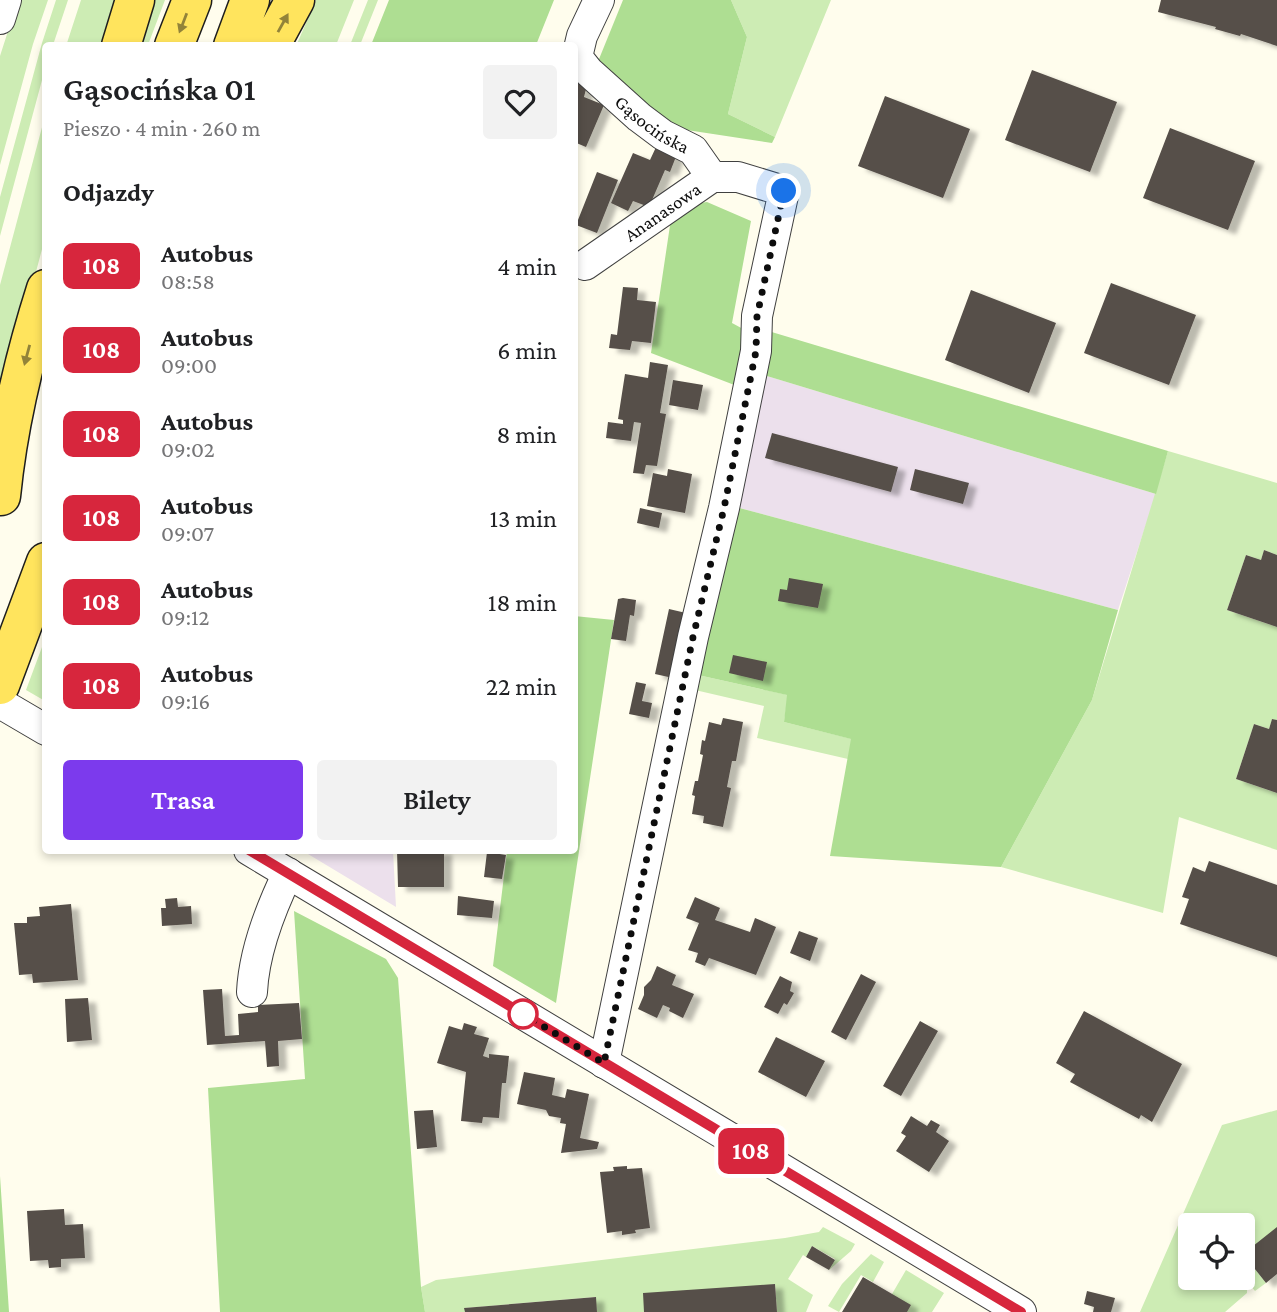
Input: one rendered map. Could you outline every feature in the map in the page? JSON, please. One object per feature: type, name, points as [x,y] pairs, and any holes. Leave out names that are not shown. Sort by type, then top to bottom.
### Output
[{"type":"main road","points":[[122,42],[135,0]]},
{"type":"main road","points":[[176,42],[192,0]]},
{"type":"main road","points":[[234,42],[250,0]]},
{"type":"main road","points":[[272,42],[295,0]]},
{"type":"main road","points":[[0,498],[6,442],[18,387],[42,303]]},
{"type":"main road","points":[[0,498],[42,392]]},
{"type":"main road","points":[[0,685],[42,573]]},
{"type":"street","points":[[0,19],[6,0]]},
{"type":"street","name":"Gąsocińska","points":[[578,53],[582,36],[599,0]]},
{"type":"street","name":"Gąsocińska","points":[[578,58],[591,74],[639,117],[663,135],[693,150],[712,177]]},
{"type":"street","name":"Ananasowa","points":[[585,265],[712,177],[738,177],[784,191],[757,316],[756,351],[727,495],[693,637],[604,1063]]},
{"type":"street","points":[[0,703],[42,728]]},
{"type":"street","points":[[256,854],[1021,1312]]},
{"type":"street","points":[[252,992],[253,969],[274,902],[288,873]]},
{"type":"shaded area","points":[[757,373],[1156,494],[1118,610],[732,506]]},
{"type":"shaded area","points":[[308,854],[393,854],[396,907]]},
{"type":"green space","points":[[18,0],[48,0],[33,44],[0,165],[0,56]]},
{"type":"green space","points":[[56,0],[68,0],[54,42],[42,42]]},
{"type":"green space","points":[[81,0],[117,0],[103,42],[67,42]]},
{"type":"green space","points":[[153,0],[165,0],[149,42],[142,42]]},
{"type":"green space","points":[[316,0],[354,0],[337,42],[298,42]]},
{"type":"green space","points":[[368,0],[378,0],[361,42],[351,42]]},
{"type":"green space","points":[[389,0],[554,0],[537,42],[372,42]]},
{"type":"green space","points":[[623,0],[731,0],[747,37],[728,114],[775,137],[772,143],[667,127],[597,64]]},
{"type":"green space","points":[[731,0],[831,0],[775,137],[728,114],[747,37]]},
{"type":"green space","points":[[42,43],[42,80],[0,236],[0,197]]},
{"type":"green space","points":[[42,127],[42,249],[21,328],[0,387],[0,285]]},
{"type":"green space","points":[[707,202],[751,221],[732,323],[745,330],[737,386],[651,353],[672,212],[686,205]]},
{"type":"green space","points":[[765,330],[1168,451],[1156,494],[757,373]]},
{"type":"green space","points":[[1168,451],[1277,483],[1277,555],[1264,550],[1261,560],[1246,555],[1227,610],[1277,627],[1277,720],[1272,719],[1269,729],[1254,724],[1236,779],[1277,793],[1277,850],[1179,817],[1163,913],[1001,867],[1092,700]]},
{"type":"green space","points":[[732,506],[1118,610],[1092,700],[1001,867],[830,856],[851,739],[784,722],[787,695],[698,675]]},
{"type":"green space","points":[[578,616],[614,620],[556,1003],[493,966],[507,854],[578,854]]},
{"type":"green space","points":[[42,647],[42,699],[26,690]]},
{"type":"green space","points":[[698,675],[788,695],[784,722],[852,739],[848,759],[757,738],[764,706],[695,690]]},
{"type":"green space","points":[[294,911],[386,959],[398,978],[425,1312],[220,1312],[208,1088],[305,1079]]},
{"type":"green space","points":[[1277,1110],[1277,1229],[1255,1245],[1255,1213],[1183,1213],[1222,1125]]},
{"type":"green space","points":[[0,1176],[9,1312],[0,1312]]},
{"type":"green space","points":[[1178,1225],[1178,1290],[1247,1290],[1247,1293],[1225,1312],[1140,1312]]},
{"type":"green space","points":[[823,1227],[855,1244],[851,1251],[829,1270],[835,1259],[812,1246],[806,1257],[803,1255],[788,1279],[813,1295],[806,1312],[777,1312],[775,1284],[644,1312],[597,1312],[595,1297],[465,1308],[465,1312],[425,1312],[421,1287],[436,1280],[785,1238],[819,1232]]},
{"type":"green space","points":[[871,1254],[884,1262],[873,1282],[861,1275],[839,1312],[828,1306],[842,1284]]},
{"type":"green space","points":[[1255,1269],[1266,1283],[1254,1290]]},
{"type":"green space","points":[[906,1270],[944,1293],[932,1312],[907,1312],[892,1294]]},
{"type":"building","points":[[1161,0],[1277,0],[1277,46],[1158,12]]},
{"type":"building","points":[[1032,70],[1117,102],[1090,172],[1005,140]]},
{"type":"building","points":[[578,78],[587,85],[584,97],[604,105],[586,147],[578,144]]},
{"type":"building","points":[[885,96],[970,129],[943,198],[858,166]]},
{"type":"building","points":[[1170,128],[1255,161],[1228,230],[1143,198]]},
{"type":"building","points":[[657,145],[677,154],[670,172],[665,170],[649,207],[633,201],[628,211],[611,203],[633,153],[650,160]]},
{"type":"building","points":[[597,172],[618,180],[597,233],[578,226]]},
{"type":"building","points":[[1111,283],[1196,315],[1169,385],[1084,353]]},
{"type":"building","points":[[623,287],[638,288],[637,300],[656,302],[651,343],[632,341],[630,350],[609,348],[611,334],[617,335]]},
{"type":"building","points":[[971,290],[1056,323],[1029,393],[945,360]]},
{"type":"building","points":[[650,362],[668,365],[660,413],[666,414],[657,466],[646,465],[644,474],[633,473],[641,423],[634,422],[631,441],[606,438],[608,422],[623,424],[623,420],[618,419],[625,374],[648,378]]},
{"type":"building","points":[[673,380],[703,385],[698,410],[669,405]]},
{"type":"building","points":[[772,433],[898,467],[891,492],[765,458]]},
{"type":"building","points":[[668,469],[692,474],[685,513],[647,506],[653,473],[667,476]]},
{"type":"building","points":[[915,469],[969,483],[963,504],[910,490]]},
{"type":"building","points":[[640,508],[662,513],[659,528],[637,523]]},
{"type":"building","points":[[1264,550],[1277,555],[1277,627],[1227,610],[1246,555],[1261,560]]},
{"type":"building","points":[[789,578],[823,584],[818,608],[778,601],[780,589],[787,590]]},
{"type":"building","points":[[618,599],[636,600],[634,616],[630,615],[626,641],[611,639]]},
{"type":"building","points":[[669,609],[686,613],[673,678],[655,674]]},
{"type":"building","points":[[733,655],[767,662],[763,681],[729,673]]},
{"type":"building","points":[[636,682],[646,684],[642,701],[652,703],[649,718],[629,714]]},
{"type":"building","points":[[723,718],[743,722],[736,761],[732,761],[727,787],[731,788],[723,827],[703,823],[704,816],[692,814],[695,796],[692,795],[703,755],[700,754],[702,740],[705,741],[709,722],[721,725]]},
{"type":"building","points":[[1272,719],[1277,720],[1277,793],[1236,779],[1254,724],[1269,729]]},
{"type":"building","points":[[397,854],[444,854],[444,887],[398,887]]},
{"type":"building","points":[[487,854],[506,855],[502,879],[484,877]]},
{"type":"building","points":[[1209,861],[1277,885],[1277,957],[1180,924],[1189,899],[1182,897],[1193,867],[1205,872]]},
{"type":"building","points":[[458,896],[494,901],[492,918],[457,915]]},
{"type":"building","points":[[695,897],[720,908],[715,920],[750,932],[755,918],[776,927],[756,975],[709,958],[705,966],[695,962],[698,953],[688,950],[699,923],[686,918]]},
{"type":"building","points":[[177,898],[178,907],[191,906],[192,924],[162,926],[161,908],[166,908],[165,899]]},
{"type":"building","points":[[71,904],[78,980],[33,983],[32,974],[19,975],[14,923],[27,923],[27,917],[40,916],[39,907]]},
{"type":"building","points":[[799,931],[818,938],[810,961],[790,953]]},
{"type":"building","points":[[657,966],[676,975],[672,985],[694,994],[683,1018],[663,1005],[657,1018],[638,1009],[644,995],[644,987],[651,980]]},
{"type":"building","points":[[861,974],[876,982],[846,1040],[831,1032]]},
{"type":"building","points":[[780,976],[792,982],[790,991],[794,993],[778,1014],[764,1007]]},
{"type":"building","points":[[222,989],[225,1036],[239,1035],[238,1014],[258,1012],[258,1005],[299,1003],[302,1039],[278,1041],[279,1066],[267,1067],[265,1041],[207,1045],[203,990]]},
{"type":"building","points":[[88,998],[92,1040],[67,1042],[65,999]]},
{"type":"building","points":[[1084,1011],[1182,1064],[1152,1122],[1141,1115],[1139,1119],[1070,1082],[1075,1074],[1056,1063]]},
{"type":"building","points":[[920,1021],[938,1031],[901,1096],[883,1086]]},
{"type":"building","points":[[464,1023],[477,1027],[474,1034],[489,1038],[483,1056],[509,1056],[506,1083],[502,1083],[499,1118],[483,1117],[482,1123],[461,1121],[466,1072],[437,1063],[449,1026],[462,1030]]},
{"type":"building","points":[[776,1037],[825,1061],[806,1097],[758,1072]]},
{"type":"building","points":[[524,1072],[555,1078],[552,1095],[565,1098],[567,1089],[589,1094],[580,1138],[599,1142],[597,1149],[561,1153],[566,1124],[560,1123],[561,1118],[549,1116],[546,1110],[517,1104]]},
{"type":"building","points":[[433,1110],[437,1147],[417,1149],[414,1111]]},
{"type":"building","points":[[911,1116],[927,1126],[931,1120],[940,1125],[936,1132],[949,1141],[929,1172],[896,1151],[906,1136],[901,1133]]},
{"type":"building","points":[[627,1166],[627,1169],[642,1168],[650,1228],[622,1235],[622,1231],[607,1233],[600,1172]]},
{"type":"building","points":[[64,1209],[65,1225],[83,1224],[85,1258],[61,1259],[61,1267],[49,1268],[48,1260],[30,1261],[27,1211]]},
{"type":"building","points":[[1277,1227],[1277,1274],[1266,1283],[1255,1269],[1255,1244]]},
{"type":"building","points":[[812,1246],[835,1260],[829,1270],[806,1257]]},
{"type":"building","points":[[863,1277],[911,1305],[907,1312],[842,1312]]},
{"type":"building","points":[[775,1284],[777,1312],[644,1312],[643,1293]]},
{"type":"building","points":[[1087,1291],[1115,1298],[1111,1312],[1093,1312],[1094,1307],[1084,1304]]},
{"type":"building","points":[[596,1297],[597,1312],[465,1312],[464,1308]]},
{"type":"bus line","name":"108","points":[[256,854],[1021,1312]]},
{"type":"route","points":[[523,1014],[604,1063],[693,637],[724,508],[756,351],[757,316],[784,191]]}]
